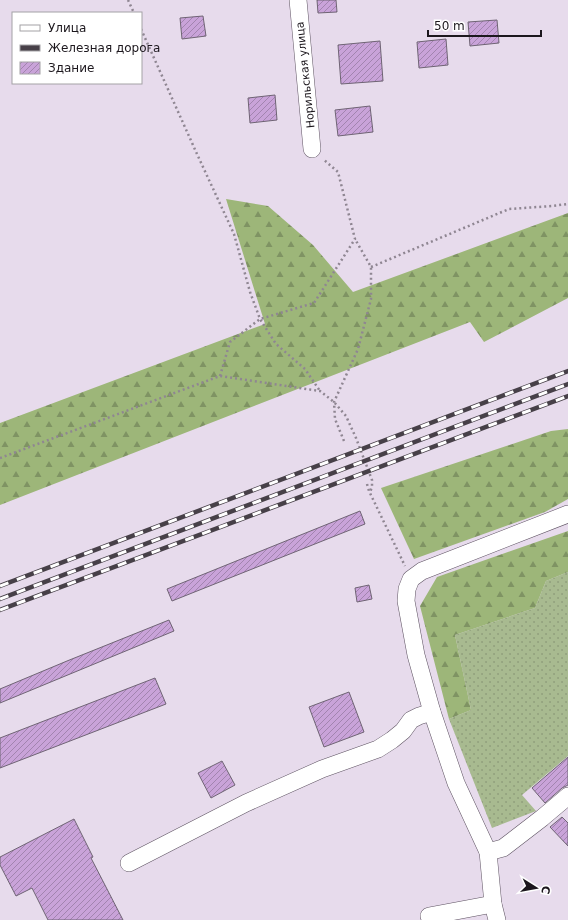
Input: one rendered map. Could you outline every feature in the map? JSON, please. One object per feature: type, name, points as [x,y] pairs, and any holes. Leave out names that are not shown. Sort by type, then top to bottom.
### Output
[{"type":"street","name":"Норильская улица","points":[[298,0],[312,149]]},
{"type":"street","points":[[429,916],[495,912],[488,852],[456,782],[432,712],[416,655],[406,601],[407,589],[411,579],[422,570],[568,514]]},
{"type":"street","points":[[129,863],[246,803],[322,769],[378,749],[392,740],[411,720],[432,712]]},
{"type":"street","points":[[488,852],[503,848],[568,796]]},
{"type":"path","points":[[128,0],[134,12]]},
{"type":"path","points":[[142,31],[234,234],[250,292],[260,319],[276,344],[305,369],[320,391],[334,402],[346,416],[372,480],[370,493]]},
{"type":"path","points":[[312,149],[338,172],[355,239],[371,267],[371,299],[358,349],[334,402],[335,419],[344,441]]},
{"type":"path","points":[[371,267],[509,209],[568,204]]},
{"type":"path","points":[[220,376],[230,342],[260,319],[314,303],[355,239]]},
{"type":"path","points":[[0,458],[220,376],[320,391]]},
{"type":"path","points":[[367,484],[411,579]]},
{"type":"green space","points":[[226,199],[268,206],[313,245],[353,292],[568,213],[568,298],[484,342],[470,322],[0,505],[0,423],[265,324]]},
{"type":"green space","points":[[568,429],[568,499],[545,512],[414,559],[381,488],[551,431]]},
{"type":"green space","points":[[568,531],[568,572],[546,581],[535,608],[455,635],[471,710],[449,719],[420,606],[437,577]]},
{"type":"green space","points":[[568,572],[568,756],[522,795],[536,811],[492,828],[449,719],[471,710],[455,635],[535,608],[546,581]]},
{"type":"building","points":[[317,0],[336,0],[337,12],[318,13]]},
{"type":"building","points":[[203,16],[206,36],[182,39],[180,18]]},
{"type":"building","points":[[497,20],[499,43],[470,46],[468,22]]},
{"type":"building","points":[[446,39],[448,65],[419,68],[417,42]]},
{"type":"building","points":[[380,41],[383,81],[341,84],[338,45]]},
{"type":"building","points":[[275,95],[277,120],[250,123],[248,98]]},
{"type":"building","points":[[370,106],[373,132],[338,136],[335,110]]},
{"type":"building","points":[[360,511],[365,524],[172,601],[167,589]]},
{"type":"building","points":[[369,585],[372,599],[357,602],[355,588]]},
{"type":"building","points":[[169,620],[174,631],[0,703],[0,689]]},
{"type":"building","points":[[155,678],[166,704],[0,768],[0,738]]},
{"type":"building","points":[[349,692],[364,732],[324,747],[309,707]]},
{"type":"building","points":[[568,757],[568,785],[562,788],[545,803],[532,788]]},
{"type":"building","points":[[222,761],[235,785],[211,798],[198,773]]},
{"type":"building","points":[[562,817],[568,823],[568,846],[550,827]]},
{"type":"building","points":[[74,819],[93,857],[91,858],[123,920],[48,920],[32,888],[16,896],[0,865],[0,857]]},
{"type":"railway","points":[[0,586],[568,371]]},
{"type":"railway","points":[[0,599],[568,384]]},
{"type":"railway","points":[[0,610],[568,396]]}]
